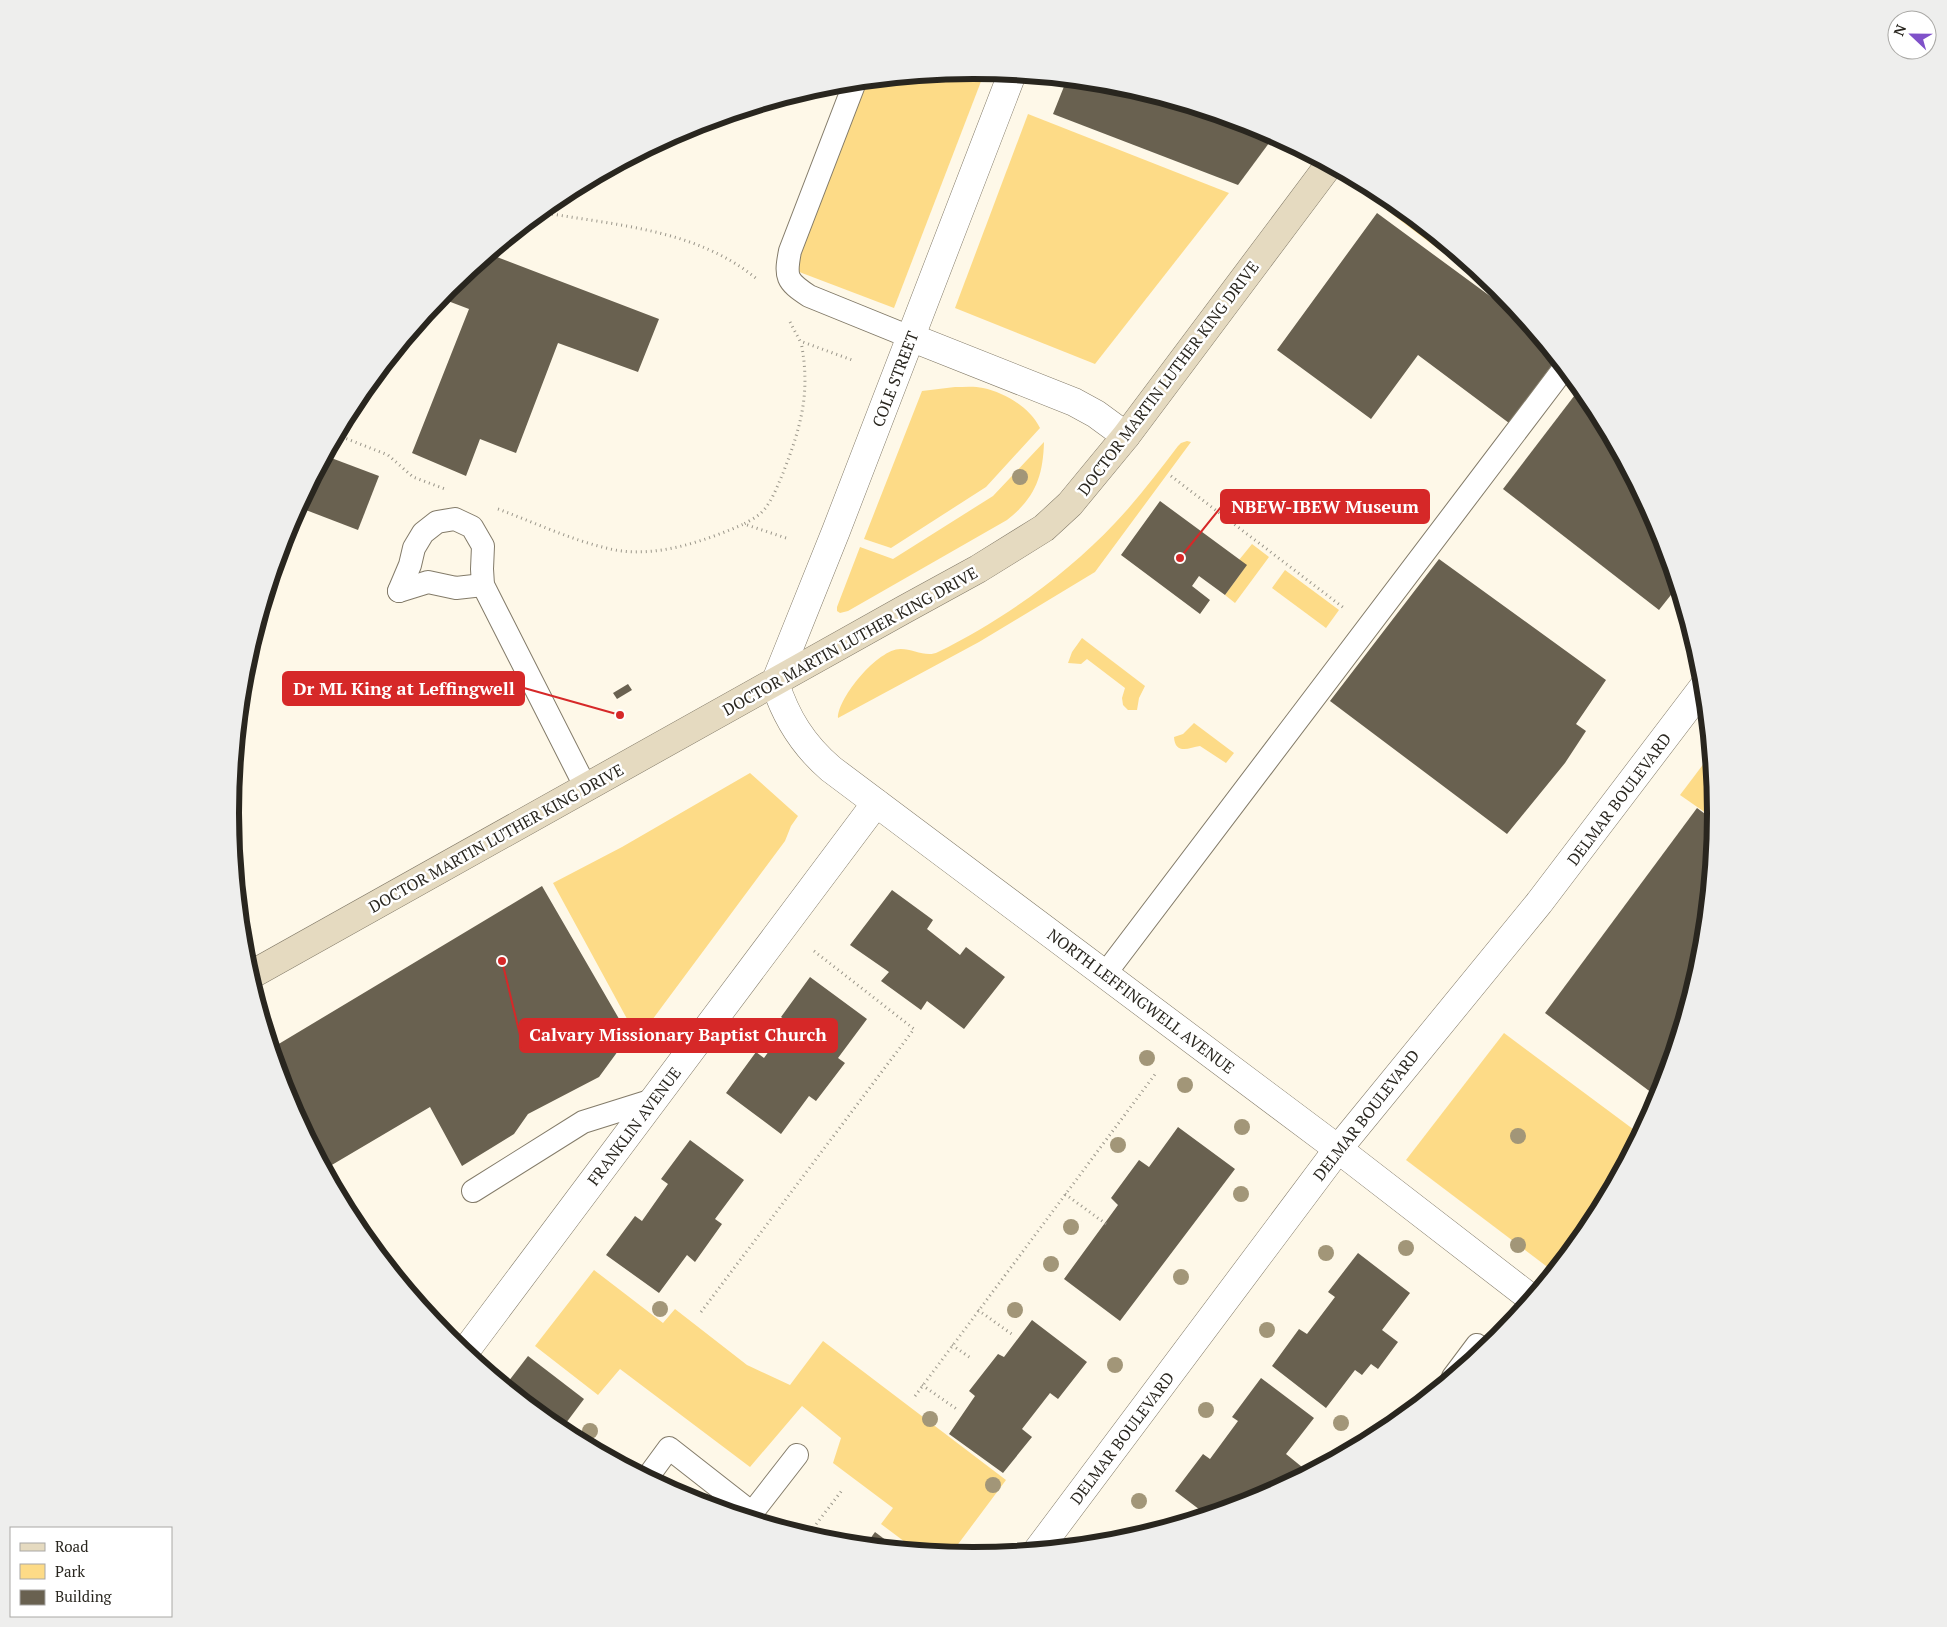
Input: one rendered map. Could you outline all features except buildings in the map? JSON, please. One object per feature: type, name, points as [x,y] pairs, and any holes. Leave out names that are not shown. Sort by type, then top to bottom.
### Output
[{"type":"main road","name":"DOCTOR MARTIN LUTHER KING DRIVE","points":[[257,972],[978,569],[1044,528],[1089,483],[1126,436],[1326,169]]},
{"type":"street","name":"COLE STREET","points":[[775,683],[836,532],[1010,80]]},
{"type":"street","points":[[910,337],[1074,402],[1096,414],[1126,436]]},
{"type":"street","name":"NORTH LEFFINGWELL AVENUE","points":[[775,683],[782,704],[803,742],[831,769],[1338,1149],[1528,1296]]},
{"type":"street","name":"DELMAR BOULEVARD","points":[[1042,1545],[1338,1149],[1539,903],[1698,694]]},
{"type":"street","name":"FRANKLIN AVENUE","points":[[468,1346],[876,803]]},
{"type":"lane","points":[[852,89],[790,251],[786,271],[794,286],[809,296],[910,337]]},
{"type":"lane","points":[[1105,974],[1561,373]]},
{"type":"lane","points":[[483,585],[586,788]]},
{"type":"lane","points":[[473,1191],[583,1122],[653,1100]]},
{"type":"lane","points":[[1469,1356],[1477,1345],[1479,1346]]},
{"type":"lane","points":[[651,1473],[669,1448],[746,1512]]},
{"type":"lane","points":[[751,1513],[797,1455]]},
{"type":"path","points":[[547,216],[560,207]]},
{"type":"path","points":[[552,214],[658,231],[685,240],[720,254],[764,285]]},
{"type":"path","points":[[493,507],[608,549],[664,550],[719,534],[744,524],[761,513],[776,490],[803,416],[806,388],[805,364],[800,341],[788,319]]},
{"type":"path","points":[[800,341],[852,360]]},
{"type":"path","points":[[343,437],[388,455],[413,477],[448,490]]},
{"type":"path","points":[[1171,476],[1369,627]]},
{"type":"path","points":[[744,524],[786,538]]},
{"type":"path","points":[[700,1312],[914,1029],[814,951]]},
{"type":"path","points":[[914,1396],[1156,1073]]},
{"type":"path","points":[[1065,1194],[1106,1224]]},
{"type":"path","points":[[978,1310],[1013,1336]]},
{"type":"path","points":[[952,1345],[972,1359]]},
{"type":"path","points":[[922,1385],[958,1410]]},
{"type":"path","points":[[812,1530],[842,1489]]},
{"type":"green space","points":[[982,79],[894,308],[794,270],[864,87],[925,80]]},
{"type":"green space","points":[[1028,114],[1229,193],[1095,364],[955,308]]},
{"type":"green space","points":[[1386,206],[1421,231],[1474,276],[1384,208]]},
{"type":"green space","points":[[955,387],[980,387],[1009,398],[1024,408],[1040,428],[986,487],[891,548],[864,539],[922,391]]},
{"type":"green space","points":[[1187,441],[1191,442],[1095,572],[979,642],[838,718],[840,709],[852,687],[861,675],[882,656],[901,649],[934,654],[1010,611],[1055,578],[1076,561],[1115,523],[1140,495],[1178,446]]},
{"type":"green space","points":[[1044,442],[1042,466],[1036,486],[1017,512],[1007,520],[848,611],[840,613],[837,611],[860,547],[893,559],[993,496]]},
{"type":"green space","points":[[1252,544],[1269,557],[1235,603],[1225,595],[1246,566],[1239,560]]},
{"type":"green space","points":[[1285,570],[1339,610],[1326,628],[1272,588]]},
{"type":"green space","points":[[1082,638],[1145,686],[1139,698],[1137,710],[1128,710],[1123,705],[1122,698],[1125,688],[1087,659],[1081,664],[1068,663],[1072,652]]},
{"type":"green space","points":[[1194,723],[1234,753],[1226,763],[1200,746],[1183,749],[1177,746],[1174,737],[1183,734]]},
{"type":"green space","points":[[1706,760],[1708,814],[1680,795]]},
{"type":"green space","points":[[750,773],[798,816],[791,826],[785,841],[638,1039],[553,883],[622,847]]},
{"type":"green space","points":[[1504,1033],[1635,1131],[1610,1181],[1584,1222],[1550,1269],[1406,1160]]},
{"type":"green space","points":[[594,1270],[663,1323],[675,1309],[747,1365],[790,1385],[823,1341],[1006,1480],[956,1548],[909,1545],[881,1524],[893,1508],[833,1463],[841,1438],[802,1406],[750,1467],[620,1369],[598,1395],[535,1346]]},
{"type":"place","name":"NBEW-IBEW Museum","points":[[1180,558]]},
{"type":"place","name":"Dr ML King at Leffingwell","points":[[620,715]]},
{"type":"place","name":"Calvary Missionary Baptist Church","points":[[502,961]]}]
